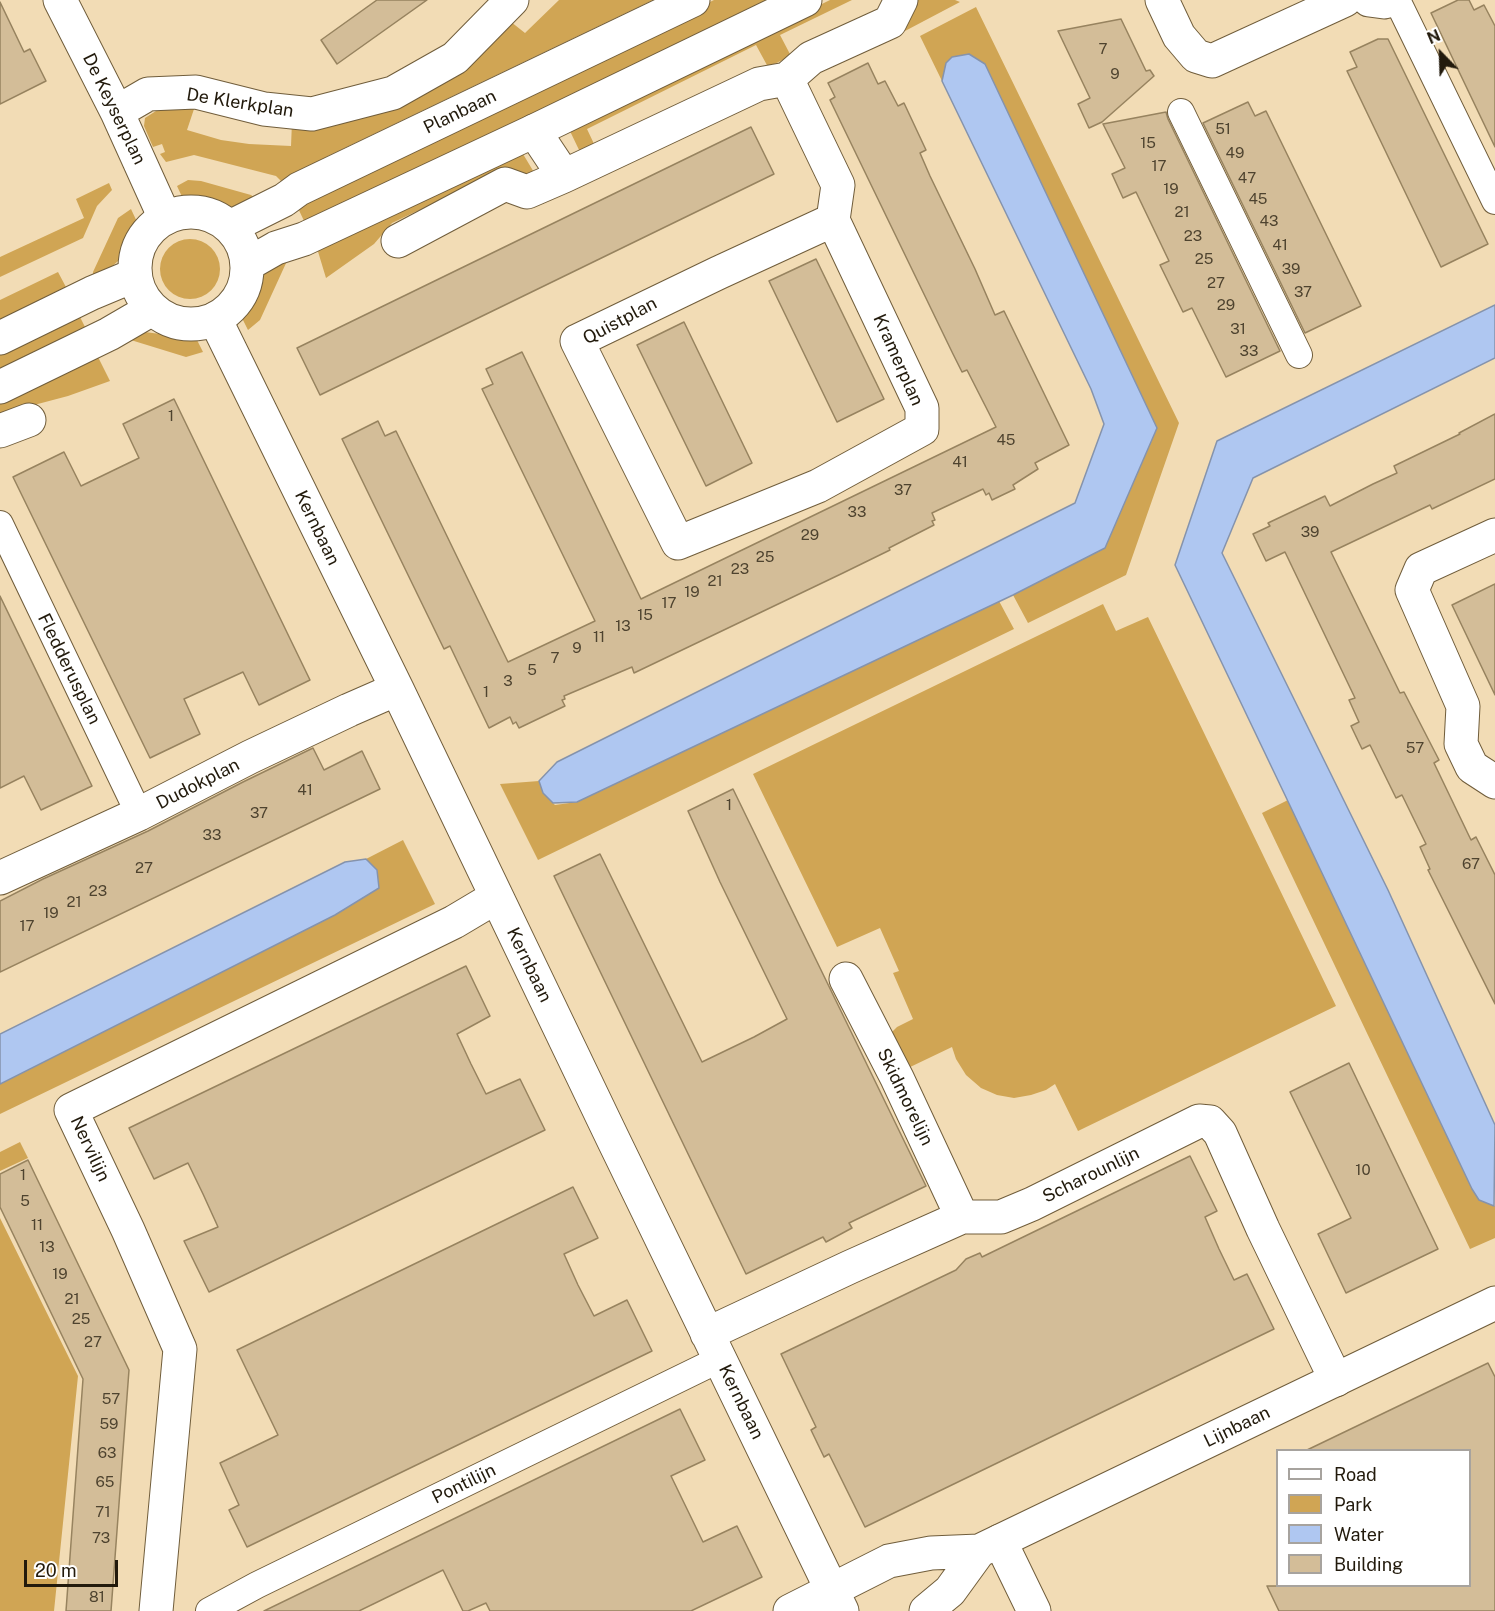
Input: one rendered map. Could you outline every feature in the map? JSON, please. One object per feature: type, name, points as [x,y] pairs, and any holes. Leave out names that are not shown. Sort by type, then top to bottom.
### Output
[{"type":"street","name":"De Keyserplan","points":[[60,0],[117,112],[165,218]]},
{"type":"street","name":"De Klerkplan","points":[[117,112],[148,94],[196,92],[264,109],[312,114],[393,93],[455,58],[512,0]]},
{"type":"street","name":"Planbaan","points":[[230,227],[269,208],[299,189],[693,0]]},
{"type":"street","points":[[248,264],[276,248],[304,239],[805,0]]},
{"type":"street","points":[[398,241],[505,184],[526,192],[759,84],[787,79],[811,58],[890,22],[901,0]]},
{"type":"street","points":[[1162,0],[1179,36],[1196,56],[1212,61],[1345,0]]},
{"type":"street","points":[[1369,0],[1384,2],[1392,0]]},
{"type":"street","points":[[1397,0],[1495,201]]},
{"type":"street","points":[[787,79],[838,185],[832,220]]},
{"type":"street","points":[[1181,112],[1299,355]]},
{"type":"street","points":[[534,131],[564,176]]},
{"type":"street","points":[[187,212],[210,215],[230,227],[243,244],[248,264],[245,287],[233,306],[215,320],[193,325],[171,321],[152,309],[141,293],[135,275],[136,258],[141,242],[152,228],[165,218],[187,212]]},
{"type":"street","name":"Kramerplan","points":[[678,543],[818,486],[922,429],[922,408],[832,220]]},
{"type":"street","name":"Quistplan","points":[[678,543],[577,341],[832,220]]},
{"type":"street","points":[[0,338],[92,293],[135,275]]},
{"type":"street","points":[[0,387],[152,309]]},
{"type":"street","name":"Kernbaan","points":[[215,320],[837,1600]]},
{"type":"street","name":"Fledderusplan","points":[[0,524],[139,814]]},
{"type":"street","points":[[1495,535],[1420,569],[1412,590],[1463,706],[1461,744],[1472,767],[1495,782]]},
{"type":"street","name":"Dudokplan","points":[[0,878],[139,814],[249,758],[396,689]]},
{"type":"street","name":"Nervilijn","points":[[156,1611],[180,1349],[128,1230],[71,1110],[454,922],[489,883]]},
{"type":"street","name":"Skidmorelijn","points":[[846,979],[897,1078],[962,1217]]},
{"type":"street","name":"Scharounlijn","points":[[713,1347],[850,1267],[962,1217],[1001,1217],[1032,1204],[1199,1121],[1210,1122],[1220,1133],[1263,1229],[1336,1380]]},
{"type":"street","name":"Lijnbaan","points":[[790,1611],[837,1600],[889,1561],[989,1546],[1336,1380],[1493,1308]]},
{"type":"street","name":"Pontilijn","points":[[209,1611],[713,1347]]},
{"type":"street","points":[[989,1546],[1034,1611]]},
{"type":"street","name":"Lijnbaan","points":[[926,1611],[950,1591],[989,1546]]},
{"type":"green space","points":[[559,0],[653,0],[328,156],[284,184],[276,176],[194,155],[166,162],[160,154],[165,152],[162,144],[153,147],[144,126],[145,118],[156,111],[154,104],[175,103],[194,109],[187,130],[221,140],[291,146],[292,122],[333,120],[506,18],[525,33]]},
{"type":"green space","points":[[714,0],[773,0],[305,223],[297,206],[325,187]]},
{"type":"green space","points":[[830,0],[852,0],[780,35],[791,56],[768,67],[756,45],[587,129],[595,146],[580,152],[569,129]]},
{"type":"green space","points":[[918,0],[960,2],[905,31],[907,13]]},
{"type":"green space","points":[[976,7],[1179,423],[1126,575],[1028,623],[1013,595],[1105,547],[1157,428],[946,63],[942,81],[920,36]]},
{"type":"green space","points":[[520,149],[535,174],[531,176],[503,170],[392,223],[374,244],[326,278],[316,245]]},
{"type":"green space","points":[[188,180],[201,181],[251,195],[259,201],[237,207],[184,201],[177,186]]},
{"type":"green space","points":[[109,183],[112,190],[97,206],[83,238],[0,277],[0,257],[84,218],[76,199]]},
{"type":"green space","points":[[131,209],[138,224],[125,243],[118,261],[103,275],[93,280],[93,272],[118,218]]},
{"type":"green space","points":[[190,239],[211,248],[220,269],[211,290],[190,299],[169,290],[160,269],[169,248]]},
{"type":"green space","points":[[287,261],[260,320],[248,330],[241,316],[262,273]]},
{"type":"green space","points":[[58,272],[67,289],[0,321],[0,300]]},
{"type":"green space","points":[[77,311],[87,331],[0,374],[0,348]]},
{"type":"green space","points":[[137,331],[195,336],[203,352],[186,357],[121,337]]},
{"type":"green space","points":[[96,353],[110,381],[68,396],[0,414],[0,400]]},
{"type":"green space","points":[[999,601],[1014,629],[538,860],[500,784],[539,781],[543,793],[555,805],[577,802]]},
{"type":"green space","points":[[1103,604],[1116,631],[1148,617],[1336,1006],[1078,1131],[1055,1084],[1031,1095],[1014,1098],[997,1095],[981,1088],[966,1075],[952,1047],[906,1069],[889,1035],[897,1027],[913,1019],[893,973],[899,971],[880,928],[837,947],[753,774]]},
{"type":"green space","points":[[1288,800],[1472,1189],[1479,1200],[1495,1206],[1495,1238],[1470,1249],[1262,813]]},
{"type":"green space","points":[[403,840],[435,904],[0,1114],[0,1084],[335,915],[379,888],[377,870],[366,859]]},
{"type":"green space","points":[[20,1142],[28,1158],[0,1171],[0,1152]]},
{"type":"green space","points":[[0,1218],[78,1376],[54,1611],[0,1611]]},
{"type":"water","points":[[969,54],[985,64],[1157,428],[1105,548],[1013,595],[577,802],[553,803],[543,793],[539,781],[557,762],[1075,503],[1104,424],[1091,389],[942,81],[946,63],[952,57]]},
{"type":"water","points":[[1495,305],[1495,358],[1253,478],[1222,553],[1388,890],[1495,1125],[1494,1206],[1479,1200],[1472,1189],[1175,565],[1217,441]]},
{"type":"water","points":[[366,859],[377,870],[379,888],[335,915],[0,1084],[0,1034],[345,862]]},
{"type":"building","points":[[377,0],[427,0],[337,64],[321,40]]},
{"type":"building","points":[[1458,0],[1469,0],[1474,10],[1484,5],[1495,26],[1495,147],[1431,13]]},
{"type":"building","points":[[0,2],[24,52],[30,49],[46,81],[0,104]]},
{"type":"building","points":[[1121,19],[1146,71],[1150,70],[1154,76],[1102,122],[1089,128],[1078,104],[1090,98],[1058,31]]},
{"type":"building","points":[[1378,39],[1388,39],[1488,244],[1441,267],[1347,71],[1357,67],[1350,52]]},
{"type":"building","points":[[868,63],[878,84],[885,81],[898,106],[904,103],[926,150],[920,153],[995,315],[1004,311],[1069,445],[1035,463],[1038,469],[1013,485],[1015,489],[992,500],[989,493],[986,495],[983,489],[932,513],[935,520],[932,521],[934,525],[843,573],[634,673],[632,667],[564,696],[565,699],[562,700],[565,706],[519,728],[516,722],[513,724],[510,717],[489,728],[450,646],[444,649],[342,439],[378,421],[385,436],[396,431],[508,662],[595,621],[482,389],[493,384],[486,369],[522,352],[641,599],[996,427],[967,370],[962,372],[830,100],[835,97],[828,83]]},
{"type":"building","points":[[1248,102],[1255,116],[1266,111],[1361,306],[1305,333],[1203,123]]},
{"type":"building","points":[[1166,112],[1280,351],[1226,377],[1192,308],[1183,312],[1160,265],[1169,261],[1136,192],[1123,198],[1112,174],[1125,168],[1103,124]]},
{"type":"building","points":[[751,127],[774,174],[320,395],[297,348]]},
{"type":"building","points":[[816,259],[884,399],[837,422],[769,281]]},
{"type":"building","points":[[684,322],[752,463],[706,486],[637,345]]},
{"type":"building","points":[[174,399],[310,680],[259,705],[243,672],[184,699],[200,734],[150,758],[13,477],[64,452],[81,486],[139,458],[123,424]]},
{"type":"building","points":[[1495,414],[1495,479],[1432,509],[1430,505],[1331,552],[1400,693],[1404,692],[1439,760],[1434,763],[1471,840],[1476,837],[1495,875],[1495,1004],[1428,870],[1430,869],[1420,847],[1426,844],[1402,795],[1396,798],[1370,745],[1362,749],[1351,726],[1359,722],[1349,700],[1355,698],[1285,552],[1266,561],[1253,534],[1270,526],[1268,523],[1325,496],[1330,506],[1397,473],[1394,466]]},
{"type":"building","points":[[1495,584],[1495,695],[1452,605]]},
{"type":"building","points":[[0,596],[92,786],[41,810],[24,776],[0,788]]},
{"type":"building","points":[[313,748],[324,770],[362,751],[380,789],[0,972],[0,901],[148,831]]},
{"type":"building","points":[[733,789],[926,1186],[849,1223],[852,1228],[826,1242],[823,1237],[746,1274],[554,876],[600,854],[702,1062],[754,1037],[787,1019],[688,811]]},
{"type":"building","points":[[466,966],[490,1016],[457,1034],[471,1064],[486,1094],[520,1079],[545,1130],[209,1292],[184,1241],[218,1227],[188,1163],[154,1179],[129,1128]]},
{"type":"building","points":[[1349,1063],[1438,1249],[1346,1293],[1318,1234],[1351,1218],[1290,1092]]},
{"type":"building","points":[[1190,1156],[1217,1211],[1205,1217],[1234,1280],[1247,1274],[1274,1329],[865,1527],[829,1454],[824,1457],[811,1430],[816,1427],[781,1354],[956,1270],[966,1259],[980,1253],[982,1257]]},
{"type":"building","points":[[28,1160],[129,1370],[111,1611],[66,1611],[83,1379],[0,1207],[0,1174]]},
{"type":"building","points":[[573,1187],[598,1238],[564,1254],[578,1285],[594,1316],[627,1300],[652,1351],[247,1547],[229,1510],[239,1505],[220,1463],[278,1435],[237,1350]]},
{"type":"building","points":[[1488,1363],[1495,1377],[1495,1611],[1279,1611],[1267,1586],[1471,1587],[1471,1449],[1309,1449]]},
{"type":"building","points":[[680,1409],[705,1460],[671,1476],[703,1542],[737,1526],[762,1577],[691,1611],[490,1611],[486,1603],[463,1611],[443,1570],[359,1611],[264,1611]]}]
